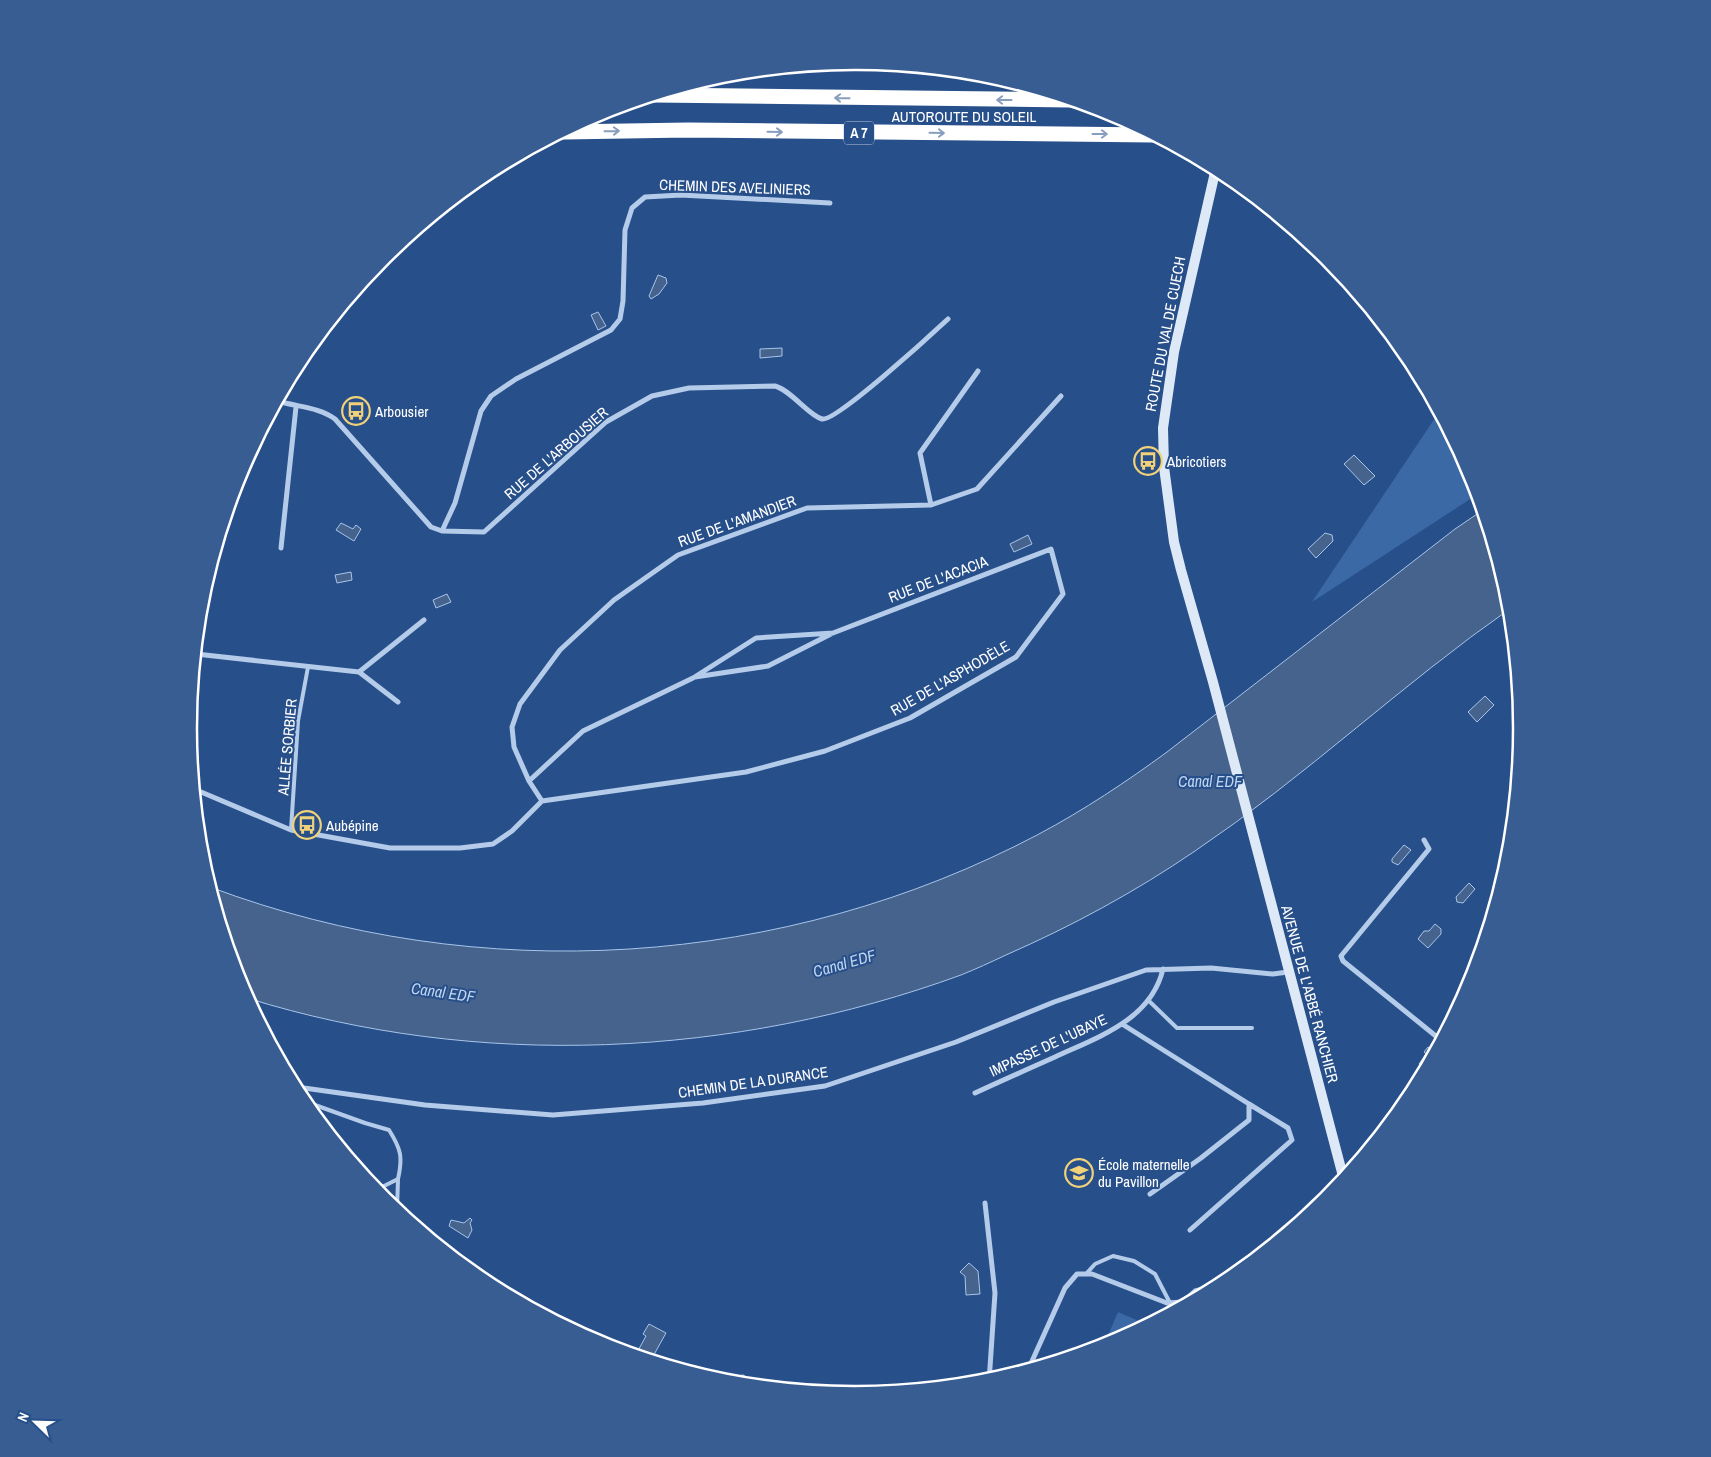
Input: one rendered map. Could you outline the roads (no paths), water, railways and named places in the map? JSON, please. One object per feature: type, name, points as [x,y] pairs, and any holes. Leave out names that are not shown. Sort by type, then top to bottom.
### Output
[{"type":"highway","name":"AUTOROUTE DU SOLEIL","points":[[675,95],[1050,100]]},
{"type":"highway","name":"AUTOROUTE DU SOLEIL","points":[[578,132],[688,130],[1140,135]]},
{"type":"street","name":"ROUTE DU VAL DE CUECH","points":[[1214,177],[1174,352],[1163,428],[1164,467],[1174,542],[1248,815]]},
{"type":"street","name":"CHEMIN DES AVELINIERS","points":[[442,531],[455,503],[481,411],[491,396],[516,379],[611,330],[620,319],[623,301],[624,230],[632,208],[645,197],[681,195],[830,203]]},
{"type":"street","name":"RUE DE L'ARBOUSIER","points":[[442,531],[484,532],[606,422],[652,396],[689,388],[775,386],[782,388],[815,415],[822,419],[828,418],[844,408],[905,358],[948,319]]},
{"type":"street","points":[[930,505],[920,453],[978,371]]},
{"type":"street","name":"RUE DE L'AMANDIER","points":[[542,801],[514,747],[512,727],[520,704],[560,650],[614,600],[678,556],[807,508],[930,505],[977,489],[1060,396]]},
{"type":"street","points":[[283,403],[296,407],[322,411],[335,419],[431,527],[442,531]]},
{"type":"street","points":[[281,548],[296,407]]},
{"type":"street","name":"RUE DE L'ACACIA","points":[[693,678],[768,666],[833,633],[1051,549]]},
{"type":"street","name":"RUE DE L'ASPHODÈLE","points":[[542,801],[746,772],[826,751],[910,718],[1016,657],[1063,594],[1051,549]]},
{"type":"street","points":[[359,672],[424,620]]},
{"type":"street","name":"RUE DE L'ACACIA","points":[[530,781],[583,731],[693,678],[756,638],[833,633]]},
{"type":"street","points":[[202,655],[359,672],[398,702]]},
{"type":"street","points":[[200,793],[291,830],[390,848],[460,848],[493,844],[512,832],[542,801]]},
{"type":"street","name":"AVENUE DE L'ABBÉ RANCHIER","points":[[1248,815],[1342,1172]]},
{"type":"street","points":[[1424,840],[1429,850],[1340,956],[1343,961],[1437,1037]]},
{"type":"street","name":"CHEMIN DE LA DURANCE","points":[[304,1088],[425,1105],[553,1115],[703,1104],[825,1086],[956,1042],[1054,1002],[1146,970],[1211,968],[1273,974],[1288,972]]},
{"type":"street","name":"IMPASSE DE L'UBAYE","points":[[975,1093],[1114,1030],[1138,1011],[1148,1000],[1160,984],[1163,969]]},
{"type":"street","points":[[1122,1024],[1288,1128],[1292,1140],[1190,1230]]},
{"type":"street","points":[[1150,1194],[1201,1158],[1249,1120],[1249,1104]]},
{"type":"street","points":[[985,1203],[994,1293],[990,1373]]},
{"type":"street","points":[[1031,1363],[1065,1288],[1077,1274],[1092,1274],[1166,1303],[1176,1304]]},
{"type":"lane","name":"ALLÉE SORBIER","points":[[291,830],[298,720],[308,667]]},
{"type":"lane","points":[[1148,1000],[1178,1028],[1252,1028]]},
{"type":"lane","points":[[316,1105],[389,1130],[398,1143],[402,1162],[398,1179],[397,1201]]},
{"type":"lane","points":[[383,1187],[398,1179]]},
{"type":"lane","points":[[1086,1274],[1095,1264],[1113,1256],[1134,1261],[1155,1274],[1170,1303]]},
{"type":"water","points":[[658,275],[666,278],[667,283],[659,294],[651,299],[649,296]]},
{"type":"water","points":[[598,312],[606,326],[598,330],[591,315]]},
{"type":"water","points":[[782,348],[782,356],[760,358],[760,349]]},
{"type":"water","points":[[1354,455],[1375,476],[1364,485],[1344,464]]},
{"type":"water","name":"Canal EDF","points":[[1478,514],[1492,558],[1503,614],[1431,668],[1315,762],[1195,851],[1126,894],[1079,920],[961,975],[875,1003],[786,1024],[696,1038],[606,1045],[515,1044],[424,1036],[335,1021],[256,1000],[232,940],[217,889],[312,919],[417,940],[523,950],[630,949],[736,937],[840,913],[941,879],[1039,834],[1072,815],[1120,785],[1167,752],[1455,529]]},
{"type":"water","points":[[341,523],[353,529],[356,525],[361,529],[354,541],[336,530]]},
{"type":"water","points":[[1325,533],[1332,535],[1333,541],[1316,558],[1308,549]]},
{"type":"water","points":[[1028,535],[1032,544],[1014,552],[1010,544]]},
{"type":"water","points":[[351,572],[352,580],[337,583],[335,575]]},
{"type":"water","points":[[447,594],[451,602],[436,608],[433,600]]},
{"type":"water","points":[[1485,696],[1494,705],[1477,722],[1468,712]]},
{"type":"water","points":[[1404,845],[1411,850],[1398,865],[1392,862],[1392,859]]},
{"type":"water","points":[[1469,883],[1475,889],[1463,903],[1457,902],[1456,897]]},
{"type":"water","points":[[1435,924],[1441,929],[1441,934],[1428,948],[1418,939],[1424,931],[1429,931]]},
{"type":"water","points":[[1428,1047],[1431,1049],[1421,1066],[1419,1064],[1426,1054],[1424,1052]]},
{"type":"water","points":[[470,1218],[472,1220],[470,1223],[472,1230],[468,1238],[449,1226],[451,1220],[464,1223]]},
{"type":"water","points":[[969,1263],[978,1271],[980,1294],[966,1295],[965,1276],[960,1272]]},
{"type":"water","points":[[649,1324],[666,1333],[654,1355],[638,1350],[646,1336],[643,1334]]},
{"type":"place","name":"Arbousier","points":[[356,411]]},
{"type":"place","name":"Abricotiers","points":[[1148,461]]},
{"type":"place","name":"Aubépine","points":[[307,825]]},
{"type":"place","name":"École maternelle du Pavillon","points":[[1079,1173]]}]
